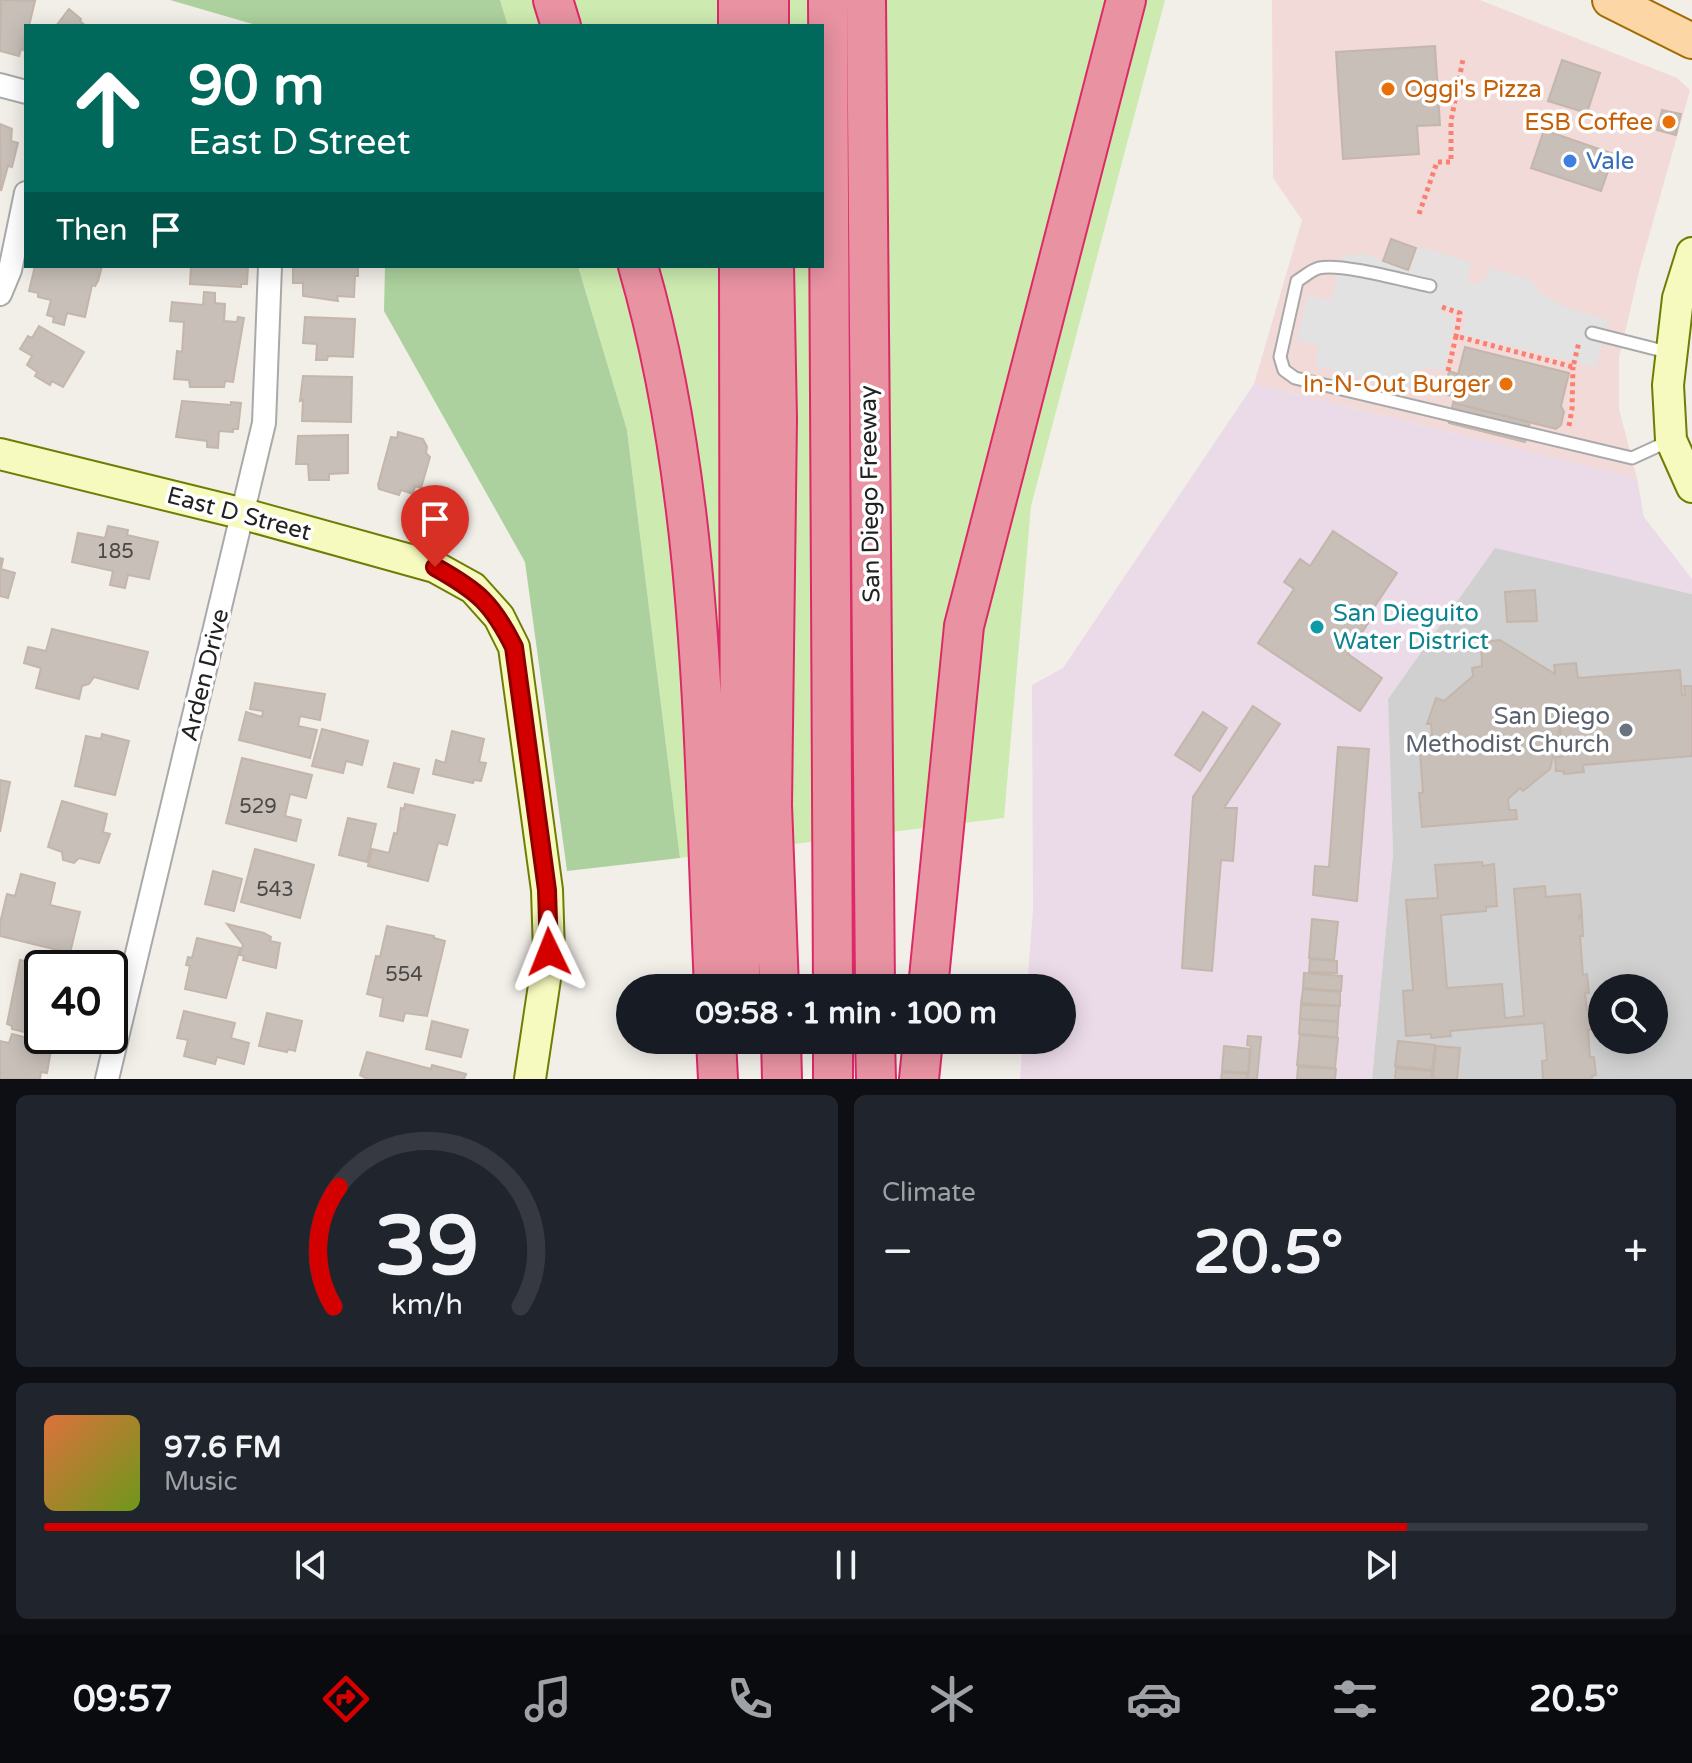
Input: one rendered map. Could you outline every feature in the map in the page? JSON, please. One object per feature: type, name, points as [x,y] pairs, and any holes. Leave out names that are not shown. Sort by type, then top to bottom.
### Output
[{"type":"highway","points":[[553,0],[560,24]]},
{"type":"highway","points":[[738,0],[738,24]]},
{"type":"highway","points":[[769,0],[769,24]]},
{"type":"highway","points":[[828,0],[833,974]]},
{"type":"highway","name":"San Diego Freeway","points":[[866,0],[875,974]]},
{"type":"highway","points":[[929,974],[964,626],[1126,0]]},
{"type":"highway","points":[[639,268],[658,335],[694,569],[713,974]]},
{"type":"highway","points":[[739,268],[740,974]]},
{"type":"highway","points":[[774,268],[777,419],[772,805],[778,974]]},
{"type":"highway","points":[[717,1054],[718,1079]]},
{"type":"highway","points":[[740,1054],[740,1079]]},
{"type":"highway","points":[[781,1054],[782,1079]]},
{"type":"highway","points":[[833,1054],[833,1079]]},
{"type":"highway","points":[[875,1054],[876,1079]]},
{"type":"highway","points":[[919,1079],[922,1054]]},
{"type":"main road","points":[[1610,0],[1692,41]]},
{"type":"street","points":[[0,85],[24,91]]},
{"type":"street","points":[[0,294],[10,270],[24,203]]},
{"type":"street","points":[[1692,253],[1678,298],[1668,385],[1671,440],[1692,487]]},
{"type":"street","name":"Arden Drive","points":[[107,1079],[264,423],[270,268]]},
{"type":"street","name":"East D Street","points":[[0,454],[244,514],[435,567],[473,588],[499,617],[514,647],[547,890],[549,952],[530,1079]]},
{"type":"lane","points":[[1430,286],[1360,271],[1330,267],[1316,269],[1297,281],[1280,357],[1284,370],[1295,378],[1632,458],[1671,440]]},
{"type":"lane","points":[[1587,331],[1672,353]]},
{"type":"path","points":[[1419,214],[1437,162],[1451,162],[1451,121],[1463,59]]},
{"type":"path","points":[[1442,307],[1460,313],[1448,371]]},
{"type":"path","points":[[1569,428],[1573,367],[1587,331]]},
{"type":"path","points":[[1456,336],[1573,367]]},
{"type":"shaded area","points":[[1272,0],[1480,0],[1677,78],[1690,90],[1640,268],[1619,358],[1619,409],[1637,478],[1254,384],[1302,220],[1273,178]]},
{"type":"shaded area","points":[[1418,247],[1471,262],[1468,281],[1476,285],[1487,278],[1489,268],[1530,279],[1540,292],[1566,308],[1608,320],[1596,367],[1462,335],[1466,313],[1444,307],[1443,314],[1456,319],[1444,371],[1421,367],[1414,390],[1315,366],[1319,346],[1297,340],[1307,296],[1331,300],[1342,256],[1364,254],[1410,270]]},
{"type":"shaded area","points":[[1254,384],[1637,478],[1644,517],[1692,579],[1692,594],[1495,549],[1388,699],[1393,854],[1372,1079],[1020,1079],[1022,1054],[1076,1054],[1076,974],[1028,974],[1033,909],[1032,685],[1063,668]]},
{"type":"shaded area","points":[[1495,548],[1692,594],[1692,1079],[1372,1079],[1393,854],[1388,699]]},
{"type":"green space","points":[[170,0],[500,0],[507,24],[252,24]]},
{"type":"green space","points":[[500,0],[1165,0],[1031,506],[1004,818],[680,858],[627,430],[579,268],[824,268],[824,24],[507,24]]},
{"type":"green space","points":[[385,268],[579,268],[627,430],[680,858],[567,871],[525,562],[384,311]]},
{"type":"building","points":[[1,0],[35,1],[29,24],[24,24],[23,50],[19,56],[0,51]]},
{"type":"building","points":[[69,9],[84,24],[58,24]]},
{"type":"building","name":"Oggi's Pizza","points":[[1435,46],[1440,125],[1417,126],[1419,154],[1343,159],[1336,52]]},
{"type":"building","points":[[1562,60],[1600,73],[1587,113],[1548,101]]},
{"type":"building","name":"ESB Coffee","points":[[1662,110],[1681,114],[1676,135],[1657,130]]},
{"type":"building","points":[[0,124],[12,129],[11,141],[18,143],[1,191]]},
{"type":"building","points":[[1544,130],[1614,154],[1601,191],[1531,168]]},
{"type":"building","points":[[1391,239],[1416,248],[1408,270],[1383,261]]},
{"type":"building","points":[[35,268],[101,268],[98,281],[95,286],[92,285],[85,317],[67,313],[64,325],[53,322],[54,317],[47,315],[51,300],[29,291]]},
{"type":"building","points":[[191,268],[248,268],[247,284],[241,284],[241,287],[190,284]]},
{"type":"building","points":[[293,268],[358,268],[354,297],[337,296],[338,301],[303,296],[303,283],[293,283]]},
{"type":"building","points":[[204,292],[215,293],[215,303],[225,304],[224,321],[237,322],[238,317],[244,318],[233,382],[225,381],[224,387],[190,387],[189,380],[174,379],[177,351],[182,352],[184,322],[170,321],[172,302],[203,305]]},
{"type":"building","points":[[305,317],[355,319],[353,357],[328,356],[327,360],[316,360],[317,344],[303,343]]},
{"type":"building","points":[[39,326],[84,352],[63,387],[52,381],[50,385],[35,376],[37,372],[27,365],[32,356],[20,349]]},
{"type":"building","name":"In-N-Out Burger","points":[[1465,347],[1569,373],[1561,406],[1564,412],[1561,425],[1556,429],[1453,403],[1455,397],[1444,394],[1449,371],[1458,374]]},
{"type":"building","points":[[303,376],[352,377],[351,422],[302,421],[303,400],[300,401]]},
{"type":"building","points":[[182,401],[241,403],[238,429],[233,429],[233,432],[219,431],[218,448],[207,447],[207,441],[176,437]]},
{"type":"building","points":[[1453,403],[1530,422],[1525,442],[1449,423]]},
{"type":"building","points":[[398,432],[423,439],[430,457],[421,488],[415,486],[413,494],[401,490],[399,495],[379,489],[378,485],[391,437],[397,438]]},
{"type":"building","points":[[348,435],[348,473],[329,474],[329,480],[309,480],[308,464],[296,464],[298,436]]},
{"type":"building","points":[[108,526],[128,530],[127,535],[158,542],[149,579],[128,575],[125,588],[110,585],[113,571],[72,562],[78,533],[105,538]]},
{"type":"building","name":"San Dieguito Water District","points":[[1333,531],[1397,573],[1348,654],[1382,678],[1360,711],[1258,643],[1294,589],[1284,582],[1300,559],[1310,566]]},
{"type":"building","points":[[0,558],[3,559],[1,569],[15,573],[8,598],[0,596]]},
{"type":"building","points":[[1535,590],[1537,621],[1507,622],[1505,592]]},
{"type":"building","points":[[52,629],[148,652],[138,689],[94,677],[89,684],[82,686],[79,699],[36,688],[41,668],[24,663],[28,647],[46,651]]},
{"type":"building","name":"San Diego Methodist Church","points":[[1500,640],[1555,674],[1554,665],[1576,663],[1578,678],[1680,670],[1682,695],[1685,695],[1684,686],[1692,686],[1692,756],[1583,765],[1584,772],[1564,774],[1563,771],[1556,771],[1555,757],[1562,757],[1560,726],[1550,769],[1508,799],[1509,810],[1516,810],[1517,819],[1422,827],[1419,740],[1432,735],[1431,724],[1427,724],[1436,698],[1444,701],[1473,676],[1472,668],[1482,666],[1481,642]]},
{"type":"building","points":[[255,683],[325,694],[320,720],[300,716],[298,726],[317,730],[310,758],[239,740],[246,712],[262,717],[263,711],[250,709]]},
{"type":"building","points":[[1253,706],[1280,724],[1224,808],[1237,808],[1233,861],[1221,860],[1212,971],[1182,968],[1193,797]]},
{"type":"building","points":[[1203,712],[1227,728],[1200,771],[1175,755]]},
{"type":"building","points":[[322,729],[368,741],[362,765],[346,761],[343,773],[312,766]]},
{"type":"building","points":[[452,731],[484,739],[479,762],[486,763],[481,781],[474,780],[473,783],[433,774],[436,760],[445,763]]},
{"type":"building","points":[[102,734],[129,741],[115,795],[75,786],[86,736],[101,739]]},
{"type":"building","points":[[1338,747],[1369,749],[1357,901],[1313,895],[1315,866],[1329,867]]},
{"type":"building","points":[[242,758],[312,775],[306,798],[290,794],[285,816],[301,820],[296,841],[226,823]]},
{"type":"building","points":[[394,763],[419,769],[413,793],[388,787]]},
{"type":"building","points":[[0,780],[10,782],[0,832]]},
{"type":"building","points":[[62,801],[107,814],[103,832],[110,834],[99,863],[79,858],[74,863],[63,860],[62,852],[48,847]]},
{"type":"building","points":[[405,804],[455,815],[447,845],[438,843],[428,881],[368,866],[372,849],[389,853],[394,833],[397,834],[401,808],[404,809]]},
{"type":"building","points":[[348,818],[376,824],[367,862],[339,855]]},
{"type":"building","points":[[255,849],[314,865],[300,918],[241,902]]},
{"type":"building","points":[[1494,864],[1497,906],[1486,907],[1486,911],[1441,915],[1447,988],[1502,984],[1505,1018],[1524,1016],[1514,889],[1545,886],[1546,897],[1580,894],[1583,975],[1587,974],[1588,984],[1588,993],[1585,993],[1588,1054],[1594,1057],[1596,1075],[1592,1079],[1543,1079],[1542,1061],[1547,1060],[1544,1023],[1450,1031],[1451,1036],[1431,1038],[1431,1034],[1406,1036],[1403,991],[1413,990],[1406,900],[1438,898],[1435,865]]},
{"type":"building","points":[[213,871],[242,879],[234,911],[205,904]]},
{"type":"building","points":[[21,874],[55,883],[50,905],[80,912],[71,950],[58,950],[0,936],[7,894],[15,896]]},
{"type":"building","points":[[1312,919],[1338,922],[1334,960],[1309,958]]},
{"type":"building","points":[[227,924],[264,933],[271,937],[270,941],[280,943],[276,968],[243,960],[244,956],[240,955],[243,945]]},
{"type":"building","points":[[387,926],[445,941],[427,1016],[405,1013],[403,1021],[380,1016],[383,998],[367,994]]},
{"type":"building","points":[[197,938],[240,948],[226,998],[185,989],[190,966],[186,965],[188,957],[192,958]]},
{"type":"building","points":[[1310,959],[1337,961],[1337,973],[1309,972]]},
{"type":"building","points":[[20,960],[24,961],[24,1032],[7,1024]]},
{"type":"building","points":[[1304,973],[1342,976],[1341,991],[1303,988]]},
{"type":"building","points":[[1303,989],[1340,992],[1340,1006],[1301,1003]]},
{"type":"building","points":[[1301,1005],[1339,1006],[1338,1021],[1300,1019]]},
{"type":"building","points":[[184,1011],[235,1023],[231,1038],[249,1043],[244,1064],[217,1057],[215,1064],[184,1056],[188,1040],[177,1038]]},
{"type":"building","points":[[267,1013],[302,1021],[295,1051],[259,1046]]},
{"type":"building","points":[[1300,1019],[1338,1022],[1337,1037],[1299,1034]]},
{"type":"building","points":[[432,1021],[468,1030],[461,1057],[426,1049]]},
{"type":"building","points":[[12,1034],[24,1037],[24,1054],[50,1054],[47,1073],[41,1072],[40,1079],[0,1079],[0,1041],[9,1043]]},
{"type":"building","points":[[1300,1035],[1338,1038],[1335,1068],[1297,1065]]},
{"type":"building","points":[[1248,1036],[1261,1037],[1257,1079],[1248,1079],[1251,1046],[1247,1045]]},
{"type":"building","points":[[1398,1041],[1435,1045],[1432,1070],[1395,1066]]},
{"type":"building","points":[[1224,1046],[1250,1049],[1248,1073],[1222,1071]]},
{"type":"building","points":[[1436,1046],[1460,1048],[1457,1079],[1433,1079]]},
{"type":"building","points":[[367,1052],[431,1069],[432,1065],[466,1074],[464,1079],[367,1079],[360,1075]]},
{"type":"building","points":[[1298,1067],[1336,1069],[1335,1079],[1297,1079]]},
{"type":"building","points":[[1396,1068],[1432,1071],[1431,1079],[1395,1079]]},
{"type":"building","points":[[1222,1072],[1248,1074],[1247,1079],[1221,1079]]},
{"type":"place","name":"Oggi's Pizza","points":[[1388,89]]},
{"type":"place","name":"ESB Coffee","points":[[1669,122]]},
{"type":"place","name":"Vale","points":[[1570,161]]},
{"type":"place","name":"In-N-Out Burger","points":[[1506,384]]},
{"type":"place","name":"San Dieguito Water District","points":[[1317,627]]},
{"type":"place","name":"San Diego Methodist Church","points":[[1626,730]]},
{"type":"route","points":[[435,567],[473,588],[499,617],[514,647],[547,890],[549,952]]}]
